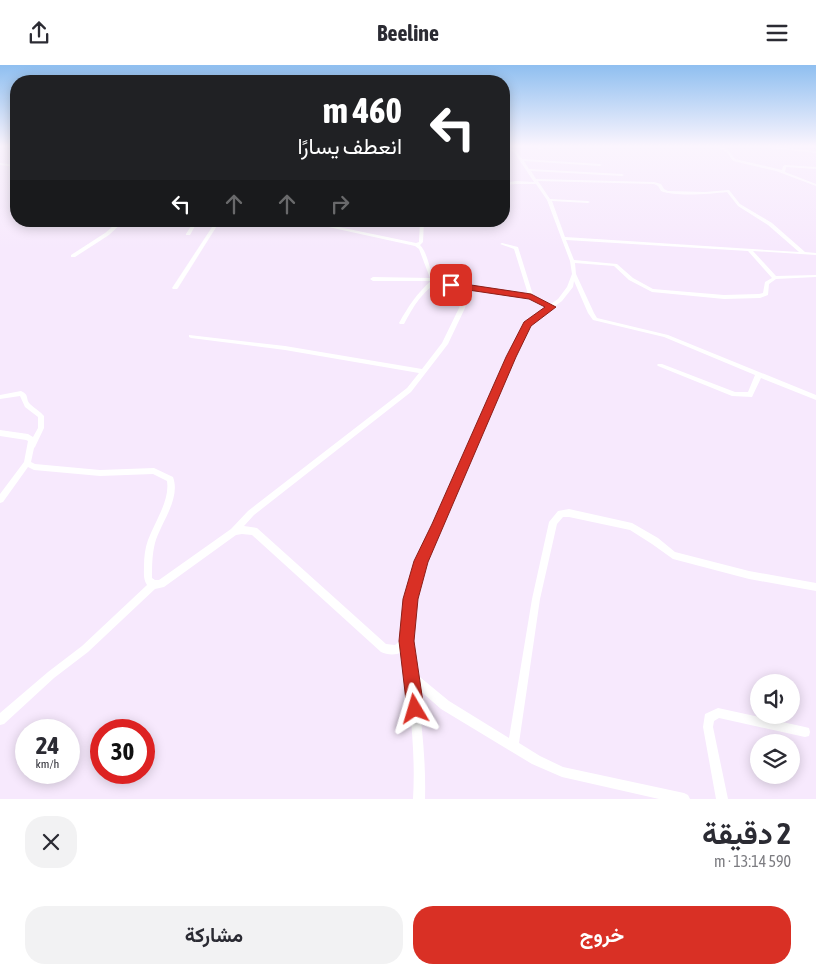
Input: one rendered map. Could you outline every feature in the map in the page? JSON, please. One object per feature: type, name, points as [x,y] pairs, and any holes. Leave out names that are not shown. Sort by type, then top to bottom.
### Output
[{"type":"street","points":[[804,180],[816,185]]},
{"type":"street","points":[[510,182],[524,184],[537,182],[654,183],[660,185],[662,190],[667,192],[705,193],[728,191],[739,205],[770,224],[805,254]]},
{"type":"street","points":[[537,182],[548,200],[564,238],[572,261],[574,274],[591,313],[596,319],[659,334],[816,398]]},
{"type":"street","points":[[548,200],[588,202]]},
{"type":"street","points":[[73,256],[115,227]]},
{"type":"street","points":[[188,234],[192,227]]},
{"type":"street","points":[[175,288],[214,227]]},
{"type":"street","points":[[332,227],[417,245],[422,251],[427,270],[434,281]]},
{"type":"street","points":[[417,245],[421,242],[422,227]]},
{"type":"street","points":[[564,238],[816,254]]},
{"type":"street","points":[[502,243],[516,248],[531,296]]},
{"type":"street","points":[[750,251],[775,278]]},
{"type":"street","points":[[572,261],[615,265],[631,279],[652,290],[724,297],[760,296],[766,294],[768,283],[775,278],[816,277]]},
{"type":"street","points":[[419,799],[420,780],[417,725],[406,641],[410,599],[421,561],[438,527],[527,324],[560,300],[570,287],[574,274]]},
{"type":"street","points":[[373,279],[434,281],[469,288],[531,296],[551,307]]},
{"type":"street","points":[[402,323],[411,304],[420,292],[434,281]]},
{"type":"street","points":[[0,720],[50,675],[85,649],[153,585],[161,584],[234,532],[251,513],[396,402],[424,372],[445,344],[469,288]]},
{"type":"street","points":[[191,336],[285,347],[424,372]]},
{"type":"street","points":[[660,365],[743,396],[750,395],[759,374]]},
{"type":"street","points":[[0,397],[21,393],[24,395],[24,402],[27,408],[41,415],[41,428],[27,463],[0,499]]},
{"type":"street","points":[[0,433],[28,437],[32,440],[32,447]]},
{"type":"street","points":[[27,463],[34,467],[100,473],[154,471],[170,479],[172,490],[152,542],[149,560],[148,580],[153,585]]},
{"type":"street","points":[[513,745],[536,599],[553,522],[561,514],[569,513],[632,527],[673,555],[681,558],[749,575],[816,587]]},
{"type":"street","points":[[234,532],[242,530],[258,533],[384,649],[397,650],[406,641]]},
{"type":"street","points":[[411,676],[445,705],[536,760],[562,772],[684,799]]},
{"type":"street","points":[[722,799],[708,727],[709,718],[718,713],[805,732]]},
{"type":"route","points":[[415,709],[406,641],[410,599],[421,561],[438,527],[527,324],[551,307],[540,299],[531,296],[451,285]]}]
